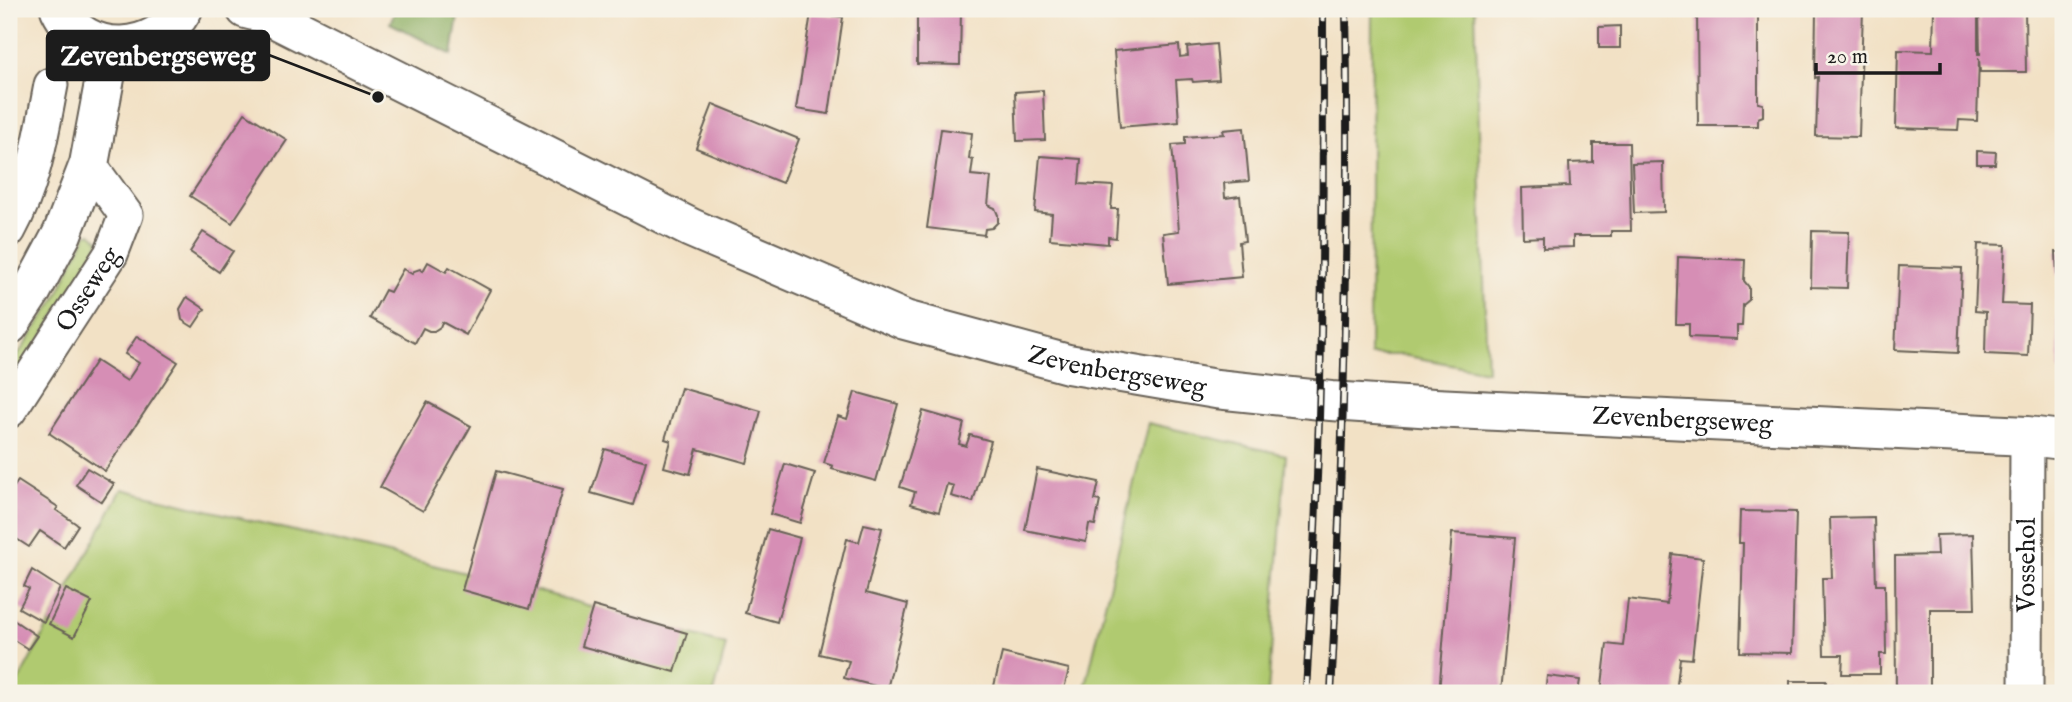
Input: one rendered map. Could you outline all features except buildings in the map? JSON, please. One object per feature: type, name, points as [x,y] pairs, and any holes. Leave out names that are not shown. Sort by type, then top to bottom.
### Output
[{"type":"street","points":[[60,9],[77,31],[111,46],[138,45],[155,38],[170,27],[183,9]]},
{"type":"street","name":"Zevenbergseweg","points":[[246,9],[266,15],[691,228],[792,272],[905,320],[1068,364],[1216,389],[1331,401],[2045,438]]},
{"type":"street","name":"Osseweg","points":[[9,325],[32,290],[62,234],[89,164],[111,46]]},
{"type":"street","name":"Osseweg","points":[[51,85],[35,167],[13,223],[62,234]]},
{"type":"street","name":"Osseweg","points":[[9,411],[111,254],[126,215],[89,164]]},
{"type":"street","name":"Vossehol","points":[[2026,693],[2045,438]]},
{"type":"green space","points":[[396,9],[459,9],[452,55],[390,23]]},
{"type":"green space","points":[[1372,9],[1475,9],[1487,371],[1402,355],[1370,355]]},
{"type":"green space","points":[[91,233],[100,241],[9,393],[9,368],[55,300],[86,235]]},
{"type":"green space","points":[[1148,423],[1286,455],[1268,693],[1084,693]]},
{"type":"green space","points":[[122,489],[531,589],[726,645],[714,693],[12,693]]},
{"type":"railway","points":[[1306,693],[1320,379],[1323,9]]},
{"type":"railway","points":[[1331,693],[1344,351],[1346,9]]},
{"type":"place","name":"Zevenbergseweg","points":[[378,97]]}]
